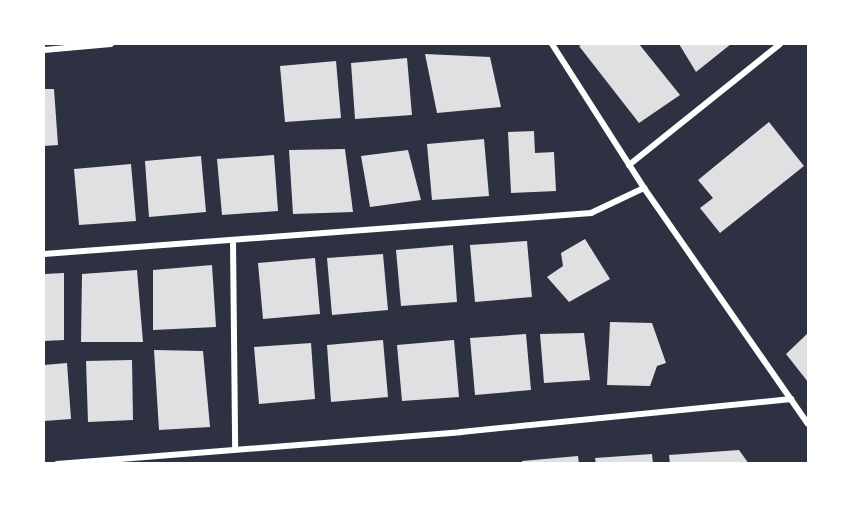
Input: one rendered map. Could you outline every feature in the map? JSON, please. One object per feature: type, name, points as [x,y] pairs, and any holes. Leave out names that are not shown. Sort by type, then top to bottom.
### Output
[{"type":"street","points":[[44,50],[111,44]]},
{"type":"street","points":[[552,44],[644,188],[808,424]]},
{"type":"street","points":[[629,165],[780,44]]},
{"type":"street","points":[[44,254],[591,213],[644,188]]},
{"type":"street","points":[[233,241],[235,448]]},
{"type":"street","points":[[57,464],[235,448],[460,432],[791,399]]},
{"type":"building","points":[[583,44],[639,44],[680,95],[639,123],[579,46]]},
{"type":"building","points":[[679,44],[731,44],[696,72]]},
{"type":"building","points":[[425,54],[490,57],[501,107],[437,113]]},
{"type":"building","points":[[407,58],[412,115],[355,119],[351,63]]},
{"type":"building","points":[[336,61],[341,118],[285,122],[280,66]]},
{"type":"building","points":[[44,89],[54,89],[58,145],[44,146]]},
{"type":"building","points":[[769,122],[804,166],[720,233],[700,208],[713,198],[698,180]]},
{"type":"building","points":[[534,131],[535,153],[554,152],[556,191],[511,193],[508,132]]},
{"type":"building","points":[[484,139],[489,196],[432,200],[427,144]]},
{"type":"building","points":[[345,149],[353,212],[293,214],[289,150]]},
{"type":"building","points":[[408,150],[421,200],[370,207],[361,156]]},
{"type":"building","points":[[274,155],[278,211],[222,215],[217,159]]},
{"type":"building","points":[[201,156],[206,212],[149,217],[145,161]]},
{"type":"building","points":[[131,164],[136,221],[79,225],[74,169]]},
{"type":"building","points":[[585,239],[610,279],[569,302],[547,277],[563,266],[561,253]]},
{"type":"building","points":[[527,241],[532,297],[475,302],[470,245]]},
{"type":"building","points":[[453,245],[457,302],[401,306],[396,250]]},
{"type":"building","points":[[383,254],[388,310],[332,315],[327,258]]},
{"type":"building","points":[[315,258],[320,314],[263,319],[258,263]]},
{"type":"building","points":[[212,265],[216,327],[153,330],[153,270]]},
{"type":"building","points":[[137,270],[143,342],[81,342],[82,274]]},
{"type":"building","points":[[64,273],[64,340],[44,341],[44,274]]},
{"type":"building","points":[[610,322],[652,323],[666,363],[657,366],[650,386],[607,385]]},
{"type":"building","points":[[584,333],[590,380],[544,383],[540,334]]},
{"type":"building","points":[[808,333],[808,382],[786,354]]},
{"type":"building","points":[[526,334],[531,390],[475,395],[470,338]]},
{"type":"building","points":[[383,340],[388,397],[331,402],[327,345]]},
{"type":"building","points":[[454,340],[459,397],[402,401],[397,345]]},
{"type":"building","points":[[311,343],[315,399],[259,404],[254,347]]},
{"type":"building","points":[[154,350],[203,351],[210,427],[159,430]]},
{"type":"building","points":[[132,360],[133,420],[88,422],[86,361]]},
{"type":"building","points":[[67,363],[71,419],[44,421],[44,365]]},
{"type":"building","points":[[739,450],[749,464],[670,464],[669,455]]},
{"type":"building","points":[[652,454],[653,464],[596,464],[595,458]]},
{"type":"building","points":[[578,456],[579,464],[522,464],[522,461]]}]
